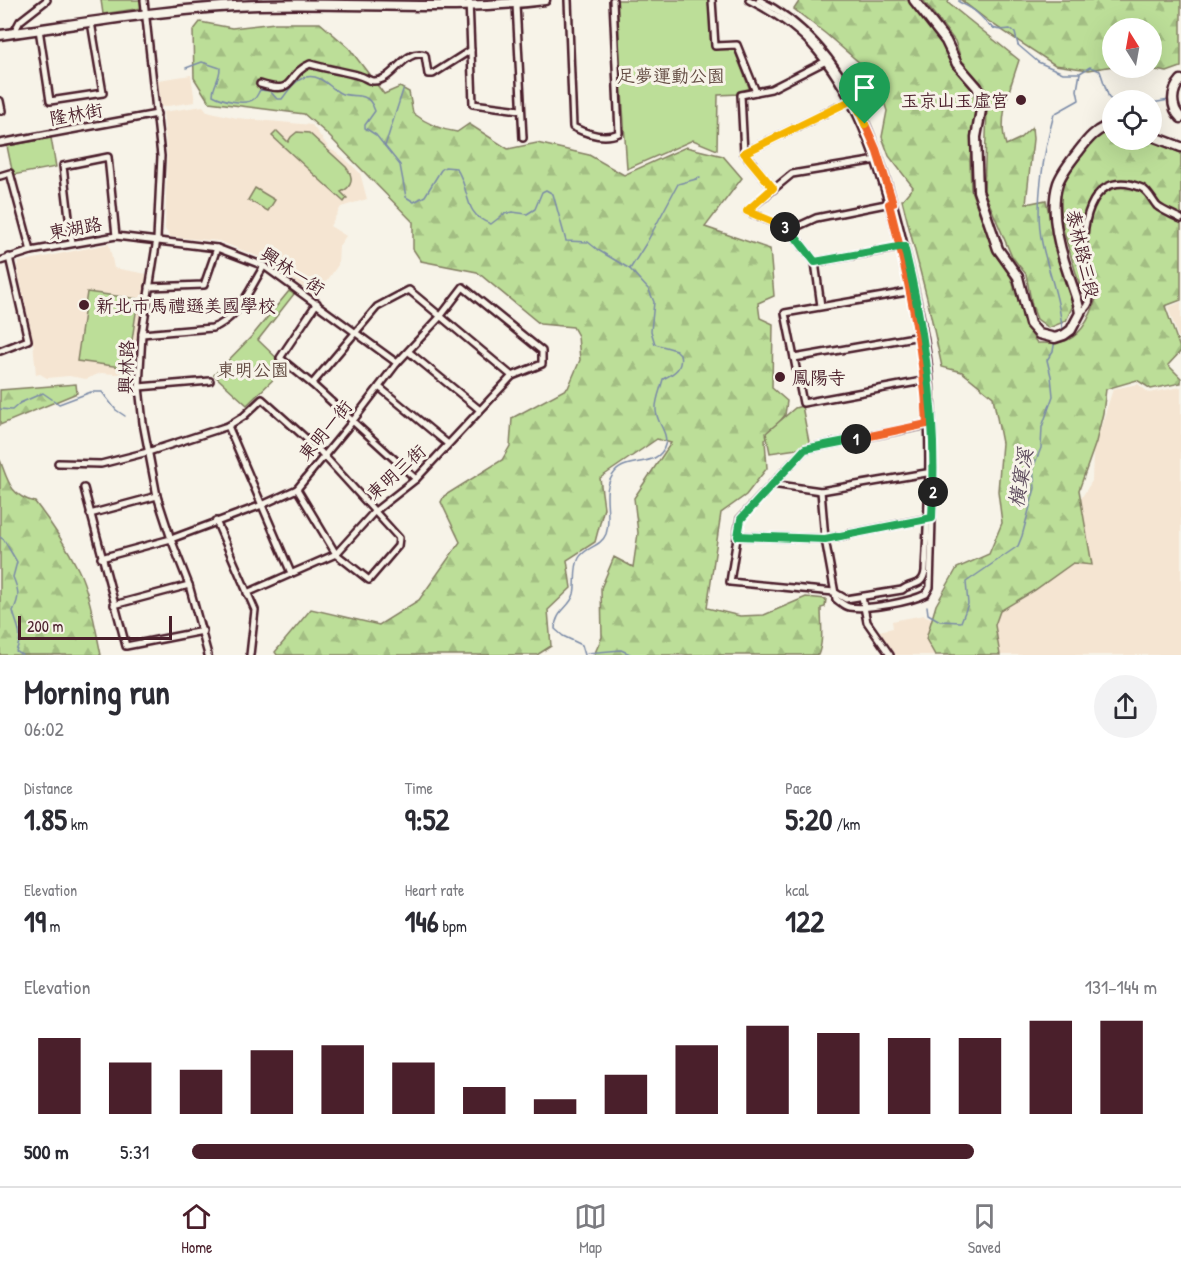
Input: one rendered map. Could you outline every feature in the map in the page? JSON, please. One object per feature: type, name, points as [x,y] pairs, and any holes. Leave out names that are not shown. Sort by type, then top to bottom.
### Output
[{"type":"main road","points":[[0,36],[146,14],[261,2],[516,4],[545,0]]},
{"type":"main road","name":"泰林路三段","points":[[914,0],[946,41],[957,64],[977,87],[980,94],[981,110],[976,138],[978,191],[998,249],[1018,276],[1030,324],[1039,334],[1055,338],[1064,335],[1071,330],[1080,313],[1060,241],[1055,210],[1056,190],[1064,172],[1082,146],[1102,128]]},
{"type":"main road","points":[[1181,80],[1174,89],[1173,96],[1174,108],[1181,118]]},
{"type":"main road","points":[[1162,140],[1181,147]]},
{"type":"street","points":[[13,34],[20,21],[47,0]]},
{"type":"street","name":"興林路","points":[[144,0],[161,156],[157,239],[142,334],[139,387],[157,496],[189,585],[208,655]]},
{"type":"street","points":[[568,0],[573,127],[590,135],[615,135],[619,133],[613,0]]},
{"type":"street","points":[[712,0],[716,46],[736,45],[756,92]]},
{"type":"street","points":[[749,0],[790,24],[827,61]]},
{"type":"street","points":[[759,0],[796,24],[827,61],[852,100],[877,160],[891,203],[913,291],[928,380],[931,472],[929,591],[922,596],[864,608],[849,607],[836,599],[825,539],[821,491]]},
{"type":"street","points":[[468,2],[473,104],[520,110]]},
{"type":"street","points":[[516,4],[523,138]]},
{"type":"street","points":[[39,29],[50,101],[103,93],[91,22]]},
{"type":"street","points":[[260,84],[277,89],[283,88],[303,67],[310,64],[373,81],[385,78],[404,60],[414,54],[422,53],[425,55],[428,74],[433,74],[471,50]]},
{"type":"street","points":[[773,188],[744,153],[741,95],[785,82],[827,61]]},
{"type":"street","points":[[744,153],[852,100]]},
{"type":"street","points":[[0,101],[2,111],[0,111]]},
{"type":"street","name":"隆林街","points":[[0,143],[157,114]]},
{"type":"street","points":[[72,243],[63,166],[108,157],[116,236]]},
{"type":"street","points":[[821,306],[815,262],[790,230],[747,211],[792,174],[877,160]]},
{"type":"street","points":[[0,176],[10,173],[31,250]]},
{"type":"street","points":[[1080,313],[1087,308],[1090,299],[1084,255],[1086,218],[1092,201],[1101,189],[1114,184],[1132,185],[1145,189],[1158,207],[1181,219]]},
{"type":"street","points":[[790,230],[816,218],[891,203]]},
{"type":"street","name":"東湖路","points":[[0,261],[31,250],[116,236],[157,239]]},
{"type":"street","name":"興林一街","points":[[157,239],[217,248],[264,266],[397,363]]},
{"type":"street","points":[[815,262],[902,247]]},
{"type":"street","points":[[149,287],[204,285],[217,248]]},
{"type":"street","points":[[0,351],[28,340],[9,257]]},
{"type":"street","points":[[142,334],[212,328],[222,325],[234,314],[264,266]]},
{"type":"street","name":"東明一街","points":[[101,558],[171,539],[262,505],[297,489],[397,363],[440,317],[463,287],[542,351]]},
{"type":"street","points":[[312,384],[377,308],[409,290],[512,376]]},
{"type":"street","points":[[913,291],[785,313],[803,403],[928,380]]},
{"type":"street","points":[[316,303],[280,358],[312,384],[416,479]]},
{"type":"street","points":[[794,358],[921,336]]},
{"type":"street","name":"東明三街","points":[[247,593],[336,554],[374,513],[416,479],[512,376],[542,364],[542,351]]},
{"type":"street","points":[[409,352],[480,410]]},
{"type":"street","points":[[139,387],[210,381]]},
{"type":"street","points":[[379,387],[448,444]]},
{"type":"street","points":[[58,463],[101,464],[148,452],[228,426],[244,416],[262,399],[318,449],[399,538],[398,546],[369,580],[336,554],[297,489]]},
{"type":"street","points":[[929,424],[805,449],[741,519],[730,582],[834,592],[846,599],[902,590],[904,587],[922,582],[930,518]]},
{"type":"street","points":[[228,426],[291,573]]},
{"type":"street","points":[[772,484],[821,491],[931,472]]},
{"type":"street","points":[[84,488],[126,645],[203,631]]},
{"type":"street","points":[[90,514],[157,496]]},
{"type":"street","points":[[738,536],[825,539],[930,518]]},
{"type":"street","points":[[216,521],[255,610],[250,655]]},
{"type":"street","points":[[114,605],[189,585]]},
{"type":"street","points":[[862,597],[867,622],[890,655]]},
{"type":"shaded area","points":[[191,75],[195,102],[161,107],[158,80]]},
{"type":"shaded area","points":[[203,106],[207,111],[237,118],[312,125],[330,149],[343,157],[360,173],[367,199],[341,207],[330,226],[346,236],[339,246],[338,265],[318,294],[312,295],[269,261],[219,241],[170,237],[165,229],[167,155],[163,112]]},
{"type":"shaded area","name":"新北市馬禮遜美國學校","points":[[109,244],[114,268],[147,274],[131,375],[101,373],[86,379],[69,376],[47,378],[40,374],[36,375],[33,341],[17,266],[19,262]]},
{"type":"shaded area","points":[[1181,302],[1181,346],[1168,307]]},
{"type":"shaded area","points":[[1138,384],[1149,393],[1181,387],[1181,655],[895,655],[879,631],[893,628],[892,621],[924,615],[945,625],[1065,524],[1092,481],[1093,452],[1113,389]]},
{"type":"green space","points":[[101,0],[141,0],[142,8],[103,14]]},
{"type":"green space","name":"足夢運動公園","points":[[616,0],[710,0],[714,49],[734,49],[750,90],[739,94],[718,95],[717,150],[693,140],[627,169]]},
{"type":"green space","points":[[800,0],[910,0],[939,37],[952,67],[972,87],[976,101],[970,160],[971,190],[994,253],[1011,277],[1025,324],[1037,343],[1061,342],[1075,335],[1086,323],[1098,292],[1092,282],[1081,290],[1063,229],[1060,191],[1071,170],[1091,142],[1102,134],[1102,150],[1162,150],[1162,145],[1181,153],[1181,300],[1165,306],[1181,351],[1168,365],[1181,378],[1181,383],[1151,389],[1137,380],[1106,389],[1096,442],[1079,490],[1092,565],[1073,563],[1000,611],[995,625],[1000,655],[935,655],[926,639],[936,605],[957,568],[989,554],[1002,523],[998,491],[1002,443],[993,397],[962,372],[942,367],[902,200],[913,187],[889,156],[882,137],[887,111],[876,77],[794,9]]},
{"type":"green space","points":[[923,0],[949,0],[948,3],[1019,60],[1006,102],[1004,135],[1006,145],[1019,139],[1032,127],[1033,139],[1026,204],[1046,200],[1059,262],[1073,305],[1066,321],[1049,328],[1037,319],[1026,274],[1012,257],[984,191],[987,109],[985,88],[963,64],[955,41]]},
{"type":"green space","points":[[961,0],[1181,0],[1181,67],[1167,72],[1162,71],[1162,18],[1102,18],[1102,68],[1089,70],[1055,65],[991,23]]},
{"type":"green space","points":[[200,22],[232,28],[275,23],[320,23],[349,48],[384,94],[400,87],[409,92],[413,113],[423,120],[439,128],[457,132],[469,124],[508,149],[537,143],[589,155],[624,175],[686,147],[723,156],[742,178],[705,227],[770,249],[774,296],[758,303],[760,318],[773,324],[772,388],[787,401],[785,415],[765,440],[767,468],[746,495],[721,513],[707,608],[740,616],[764,615],[806,597],[826,599],[825,607],[821,608],[822,638],[818,655],[594,655],[602,637],[601,588],[614,557],[633,567],[638,533],[634,498],[671,443],[657,439],[600,478],[604,508],[595,542],[567,560],[571,588],[548,610],[551,646],[537,655],[277,655],[275,652],[311,609],[379,625],[419,600],[460,542],[441,502],[444,496],[502,460],[510,446],[512,418],[568,388],[580,360],[578,336],[573,327],[540,324],[477,272],[421,261],[413,249],[413,222],[326,133],[304,114],[209,102],[194,78],[193,31]]},
{"type":"green space","points":[[277,131],[288,142],[297,132],[309,133],[346,167],[351,181],[350,185],[341,192],[347,198],[344,202],[272,136]]},
{"type":"green space","points":[[51,138],[56,167],[13,175],[7,146]]},
{"type":"green space","points":[[255,188],[275,200],[268,211],[248,200]]},
{"type":"green space","name":"東明公園","points":[[289,291],[294,294],[258,340],[286,367],[247,405],[214,375],[252,336]]},
{"type":"green space","points":[[87,292],[138,299],[128,368],[77,361]]},
{"type":"green space","points":[[76,384],[77,393],[0,425],[0,390]]},
{"type":"green space","points":[[802,406],[810,447],[770,453],[766,433],[795,408]]},
{"type":"green space","points":[[0,460],[11,487],[20,496],[35,502],[58,534],[78,569],[89,599],[101,655],[0,655]]},
{"type":"waterway","points":[[959,0],[994,28],[1010,29],[1015,33],[1018,45],[1038,62],[1063,73],[1079,73]]},
{"type":"waterway","points":[[186,68],[202,62],[220,68],[213,95],[222,99],[250,101],[260,90],[270,91],[277,99],[282,99],[292,86],[306,77],[316,77],[343,94],[366,98],[375,111],[365,128],[376,135],[400,165],[406,197],[414,202],[425,196],[441,170],[445,167],[456,168],[461,176],[471,208],[482,220],[491,224],[504,214],[512,212],[527,214],[535,209],[542,192],[546,190],[553,194],[566,241],[588,242],[630,269],[649,290],[654,302],[651,331],[655,344],[676,350],[681,359],[674,372],[663,379],[656,403],[657,414],[666,441],[662,452],[650,460],[621,467],[610,479],[607,494],[606,534],[601,542],[585,551],[579,558],[574,594],[557,618],[555,629],[563,636],[582,645],[585,655]]},
{"type":"waterway","name":"橫窠溪","points":[[1062,328],[1040,228],[1041,178],[1044,161],[1054,114],[1079,100],[1077,90],[1080,73],[1090,67],[1100,71],[1106,90]]},
{"type":"waterway","points":[[385,146],[403,90]]},
{"type":"waterway","name":"橫窠溪","points":[[1162,101],[1169,100]]},
{"type":"waterway","points":[[630,269],[678,184],[700,178]]},
{"type":"waterway","name":"橫窠溪","points":[[927,606],[928,614],[940,621],[961,622],[968,604],[966,582],[1018,546],[1035,488],[1033,468],[1041,448],[1042,427],[1053,396],[1047,360],[1053,351],[1055,341]]},
{"type":"waterway","points":[[0,409],[12,410],[20,403],[43,393],[59,404],[91,392],[102,392],[116,410],[125,416]]},
{"type":"waterway","points":[[0,537],[17,562],[13,577],[18,598],[13,611],[20,635],[16,651],[22,655]]},
{"type":"waterway","points":[[587,653],[621,650],[632,655]]},
{"type":"place","name":"玉京山玉虛宮","points":[[1021,100]]},
{"type":"place","name":"新北市馬禮遜美國學校","points":[[84,305]]},
{"type":"place","name":"鳳陽寺","points":[[780,377]]},
{"type":"route","points":[[865,124],[854,99],[744,153],[773,188],[747,211],[790,230],[815,262],[900,247],[904,246],[915,291],[930,380],[932,518],[825,539],[738,536],[741,519],[805,449],[927,424],[925,381],[919,336],[911,291],[900,247],[889,204],[893,203],[876,149],[865,124]]}]
